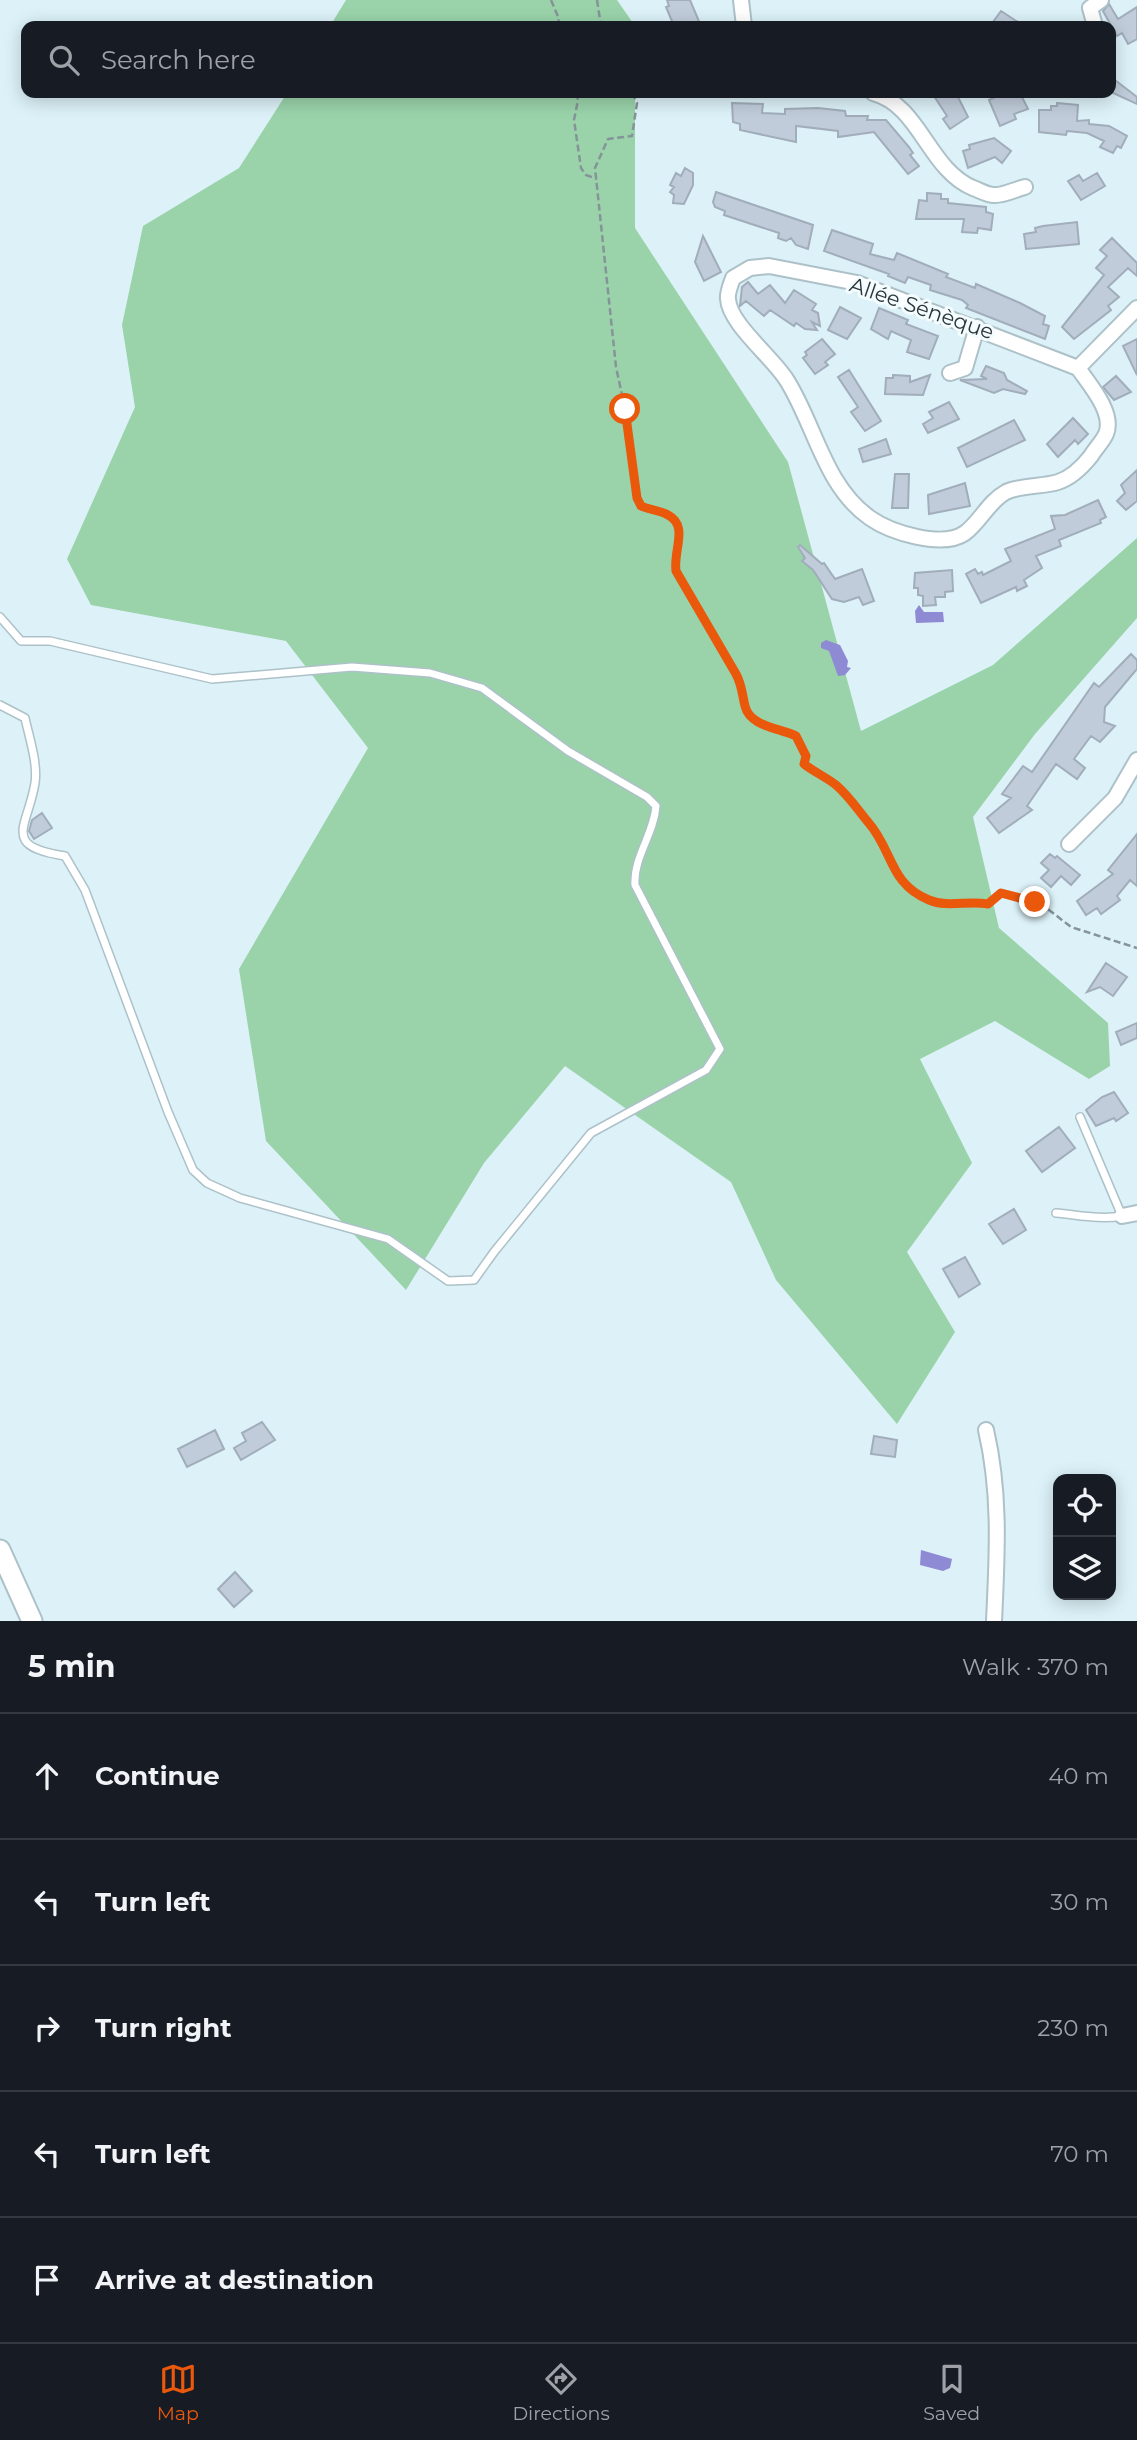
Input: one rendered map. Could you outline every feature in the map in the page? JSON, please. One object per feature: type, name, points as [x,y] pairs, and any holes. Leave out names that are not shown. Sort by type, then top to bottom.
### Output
[{"type":"main road","points":[[0,1550],[32,1621]]},
{"type":"main road","points":[[0,1579],[18,1621]]},
{"type":"street","points":[[741,0],[743,21]]},
{"type":"street","points":[[1094,21],[1090,8],[1101,0]]},
{"type":"street","points":[[890,98],[905,112],[936,159],[957,181],[993,196],[1025,187]]},
{"type":"street","name":"Allée Sénèque","points":[[769,266],[857,283],[1078,368],[1100,400],[1107,419],[1107,433],[1084,465],[1059,482],[1009,491],[994,500],[963,534],[945,539],[916,537],[894,531],[870,518],[843,494],[793,390],[776,363],[734,320],[727,298],[733,278],[750,268],[769,266]]},
{"type":"street","points":[[1078,368],[1137,308]]},
{"type":"street","points":[[950,373],[965,368],[977,327]]},
{"type":"street","points":[[1069,845],[1115,798],[1137,760]]},
{"type":"street","points":[[1122,1216],[1137,1213]]},
{"type":"street","points":[[986,1430],[995,1469],[998,1513],[994,1621]]},
{"type":"lane","points":[[0,617],[21,641],[50,641],[212,679],[352,667],[430,673],[482,688],[569,751],[647,797],[656,806],[655,823],[634,872],[635,885],[720,1049],[706,1070],[592,1133],[474,1280],[449,1281],[388,1239],[240,1198],[206,1183],[193,1170],[168,1112],[85,890],[65,856],[24,848],[17,838],[16,825],[35,783],[35,771],[25,719],[0,705]]},
{"type":"lane","points":[[1056,1213],[1087,1215],[1102,1220],[1122,1216],[1080,1116]]},
{"type":"path","points":[[551,0],[558,21]]},
{"type":"path","points":[[597,0],[600,21]]},
{"type":"path","points":[[577,98],[574,120],[581,168],[586,175],[597,179]]},
{"type":"path","points":[[634,98],[636,103],[632,136],[608,139],[595,167],[616,367],[637,498],[641,506],[670,515],[679,525],[681,533],[674,555],[676,571],[736,674],[744,691],[745,708],[751,717],[772,730],[796,736],[806,756],[804,764],[838,787],[869,822],[881,840],[897,876],[909,891],[932,902],[946,904],[971,901],[988,904],[1001,893],[1008,893],[1044,906],[1071,927],[1137,948]]},
{"type":"green space","points":[[346,0],[617,0],[632,21],[333,21]]},
{"type":"green space","points":[[284,98],[635,98],[635,228],[788,462],[861,731],[993,665],[1137,538],[1137,618],[1035,734],[973,817],[999,928],[1108,1023],[1110,1066],[1089,1079],[995,1021],[920,1059],[972,1163],[907,1252],[955,1332],[897,1424],[776,1280],[731,1182],[565,1066],[484,1163],[406,1290],[266,1141],[239,969],[368,748],[286,641],[91,605],[67,559],[135,407],[122,325],[143,226],[239,168]]},
{"type":"shaded area","points":[[919,605],[924,612],[943,612],[944,622],[916,623],[915,611]]},
{"type":"shaded area","points":[[826,640],[840,645],[848,661],[847,667],[851,668],[845,675],[838,676],[829,651],[821,648],[821,643]]},
{"type":"shaded area","points":[[921,1550],[952,1559],[950,1568],[943,1571],[920,1565]]},
{"type":"building","points":[[667,0],[690,0],[699,21],[672,21],[666,7],[669,6]]},
{"type":"building","points":[[1109,4],[1118,19],[1137,7],[1137,39],[1128,44],[1122,33],[1117,36],[1116,21],[1109,21],[1103,11]]},
{"type":"building","points":[[1001,11],[1016,21],[994,21]]},
{"type":"building","points":[[1116,81],[1137,97],[1137,104],[1116,94]]},
{"type":"building","points":[[935,98],[958,98],[968,117],[950,129],[943,119],[947,116]]},
{"type":"building","points":[[1022,98],[1028,109],[1014,114],[1016,119],[1000,126],[989,100]]},
{"type":"building","points":[[732,103],[763,104],[762,113],[785,114],[785,109],[818,108],[845,111],[846,116],[868,116],[867,120],[886,120],[909,147],[913,153],[910,155],[919,166],[908,174],[874,132],[838,137],[838,131],[796,126],[796,142],[740,130],[740,124],[733,122]]},
{"type":"building","points":[[1057,103],[1078,105],[1077,121],[1089,120],[1089,124],[1109,126],[1127,136],[1121,148],[1117,146],[1113,153],[1100,147],[1104,141],[1087,133],[1067,131],[1066,135],[1039,132],[1039,110],[1051,110],[1051,106],[1057,106]]},
{"type":"building","points":[[994,138],[1011,151],[1002,163],[995,157],[968,168],[963,151],[970,149],[969,145]]},
{"type":"building","points":[[685,168],[693,173],[693,185],[684,204],[673,203],[674,195],[670,192],[674,187],[670,185],[676,173],[681,176]]},
{"type":"building","points":[[1097,173],[1105,186],[1081,200],[1068,181],[1079,175],[1083,181]]},
{"type":"building","points":[[716,192],[813,225],[808,249],[796,245],[791,238],[786,241],[778,238],[779,233],[724,215],[725,211],[715,207],[713,202]]},
{"type":"building","points":[[927,193],[941,194],[941,199],[948,199],[948,203],[986,207],[986,212],[993,214],[991,230],[978,228],[977,233],[962,232],[964,219],[916,219],[919,200],[927,201]]},
{"type":"building","points":[[1077,222],[1079,244],[1026,249],[1024,234],[1036,232],[1035,228]]},
{"type":"building","points":[[832,230],[873,244],[870,254],[894,260],[897,253],[948,274],[946,277],[975,288],[976,284],[1020,303],[1045,316],[1043,324],[1049,326],[1045,339],[966,308],[968,305],[962,300],[930,290],[931,285],[908,277],[905,283],[888,276],[889,274],[824,251]]},
{"type":"building","points":[[703,236],[721,272],[704,281],[695,262]]},
{"type":"building","points":[[1112,238],[1137,263],[1137,276],[1128,268],[1108,287],[1119,297],[1108,306],[1111,310],[1074,339],[1062,327],[1104,275],[1096,268],[1107,256],[1100,250]]},
{"type":"building","points":[[748,282],[758,294],[770,285],[785,303],[794,290],[816,304],[812,310],[818,313],[820,326],[812,322],[817,330],[805,329],[796,323],[794,326],[770,310],[764,316],[746,301],[740,306],[742,287]]},
{"type":"building","points":[[840,307],[861,318],[847,339],[828,330]]},
{"type":"building","points":[[879,308],[908,320],[906,324],[938,336],[929,359],[907,352],[911,340],[891,331],[888,339],[871,329]]},
{"type":"building","points":[[822,339],[835,354],[825,362],[828,365],[815,374],[803,358],[807,355],[805,352]]},
{"type":"building","points":[[1137,339],[1137,375],[1123,346]]},
{"type":"building","points":[[986,366],[1004,373],[1007,380],[1027,391],[1025,394],[1003,389],[994,393],[960,380],[987,379],[981,376]]},
{"type":"building","points":[[849,370],[881,421],[865,431],[851,412],[858,407],[838,377]]},
{"type":"building","points":[[893,375],[910,376],[910,382],[930,375],[923,395],[885,394],[886,378],[893,378]]},
{"type":"building","points":[[1116,376],[1131,392],[1114,400],[1103,387]]},
{"type":"building","points":[[949,402],[959,419],[928,433],[923,424],[933,418],[929,412]]},
{"type":"building","points":[[1073,418],[1088,434],[1078,444],[1075,440],[1058,457],[1047,444]]},
{"type":"building","points":[[1014,420],[1025,440],[967,467],[958,448]]},
{"type":"building","points":[[886,439],[891,454],[863,462],[859,449]]},
{"type":"building","points":[[1137,470],[1137,501],[1126,510],[1117,501],[1125,493],[1121,485]]},
{"type":"building","points":[[895,474],[909,474],[908,508],[892,508]]},
{"type":"building","points":[[965,483],[970,506],[929,514],[928,495]]},
{"type":"building","points":[[1098,500],[1106,517],[1100,520],[1101,523],[1059,540],[1061,546],[1036,556],[1042,568],[1024,580],[1027,586],[1017,591],[1016,587],[981,603],[966,574],[975,569],[978,574],[982,572],[983,575],[1011,561],[1005,549],[1055,529],[1051,516],[1065,515]]},
{"type":"building","points":[[800,545],[824,563],[835,579],[862,569],[874,601],[863,605],[859,597],[844,602],[832,599],[813,570],[802,561],[805,558],[798,547]]},
{"type":"building","points":[[952,570],[953,591],[945,592],[945,597],[935,597],[936,605],[923,606],[923,596],[918,595],[918,588],[914,588],[915,573]]},
{"type":"building","points":[[1131,654],[1137,660],[1137,669],[1105,707],[1104,722],[1115,726],[1100,742],[1091,736],[1074,759],[1085,768],[1077,779],[1056,764],[1027,806],[1032,810],[999,833],[987,818],[1011,798],[1002,794],[1023,766],[1032,772],[1094,683],[1099,687]]},
{"type":"building","points":[[42,813],[52,828],[34,839],[29,831],[32,820]]},
{"type":"building","points":[[1137,834],[1137,886],[1130,880],[1117,896],[1120,900],[1101,914],[1097,908],[1086,915],[1077,901],[1113,874],[1108,870]]},
{"type":"building","points":[[1050,854],[1055,858],[1057,856],[1080,875],[1071,885],[1061,876],[1051,887],[1041,878],[1049,870],[1041,863]]},
{"type":"building","points":[[1106,963],[1127,977],[1113,996],[1100,987],[1087,992]]},
{"type":"building","points":[[1137,1023],[1137,1038],[1121,1045],[1116,1032]]},
{"type":"building","points":[[1114,1092],[1128,1113],[1116,1121],[1114,1118],[1096,1126],[1086,1110],[1102,1097]]},
{"type":"building","points":[[1059,1127],[1075,1148],[1042,1172],[1026,1151]]},
{"type":"building","points":[[1014,1209],[1026,1230],[1003,1244],[989,1224]]},
{"type":"building","points":[[965,1257],[980,1284],[959,1297],[943,1269]]},
{"type":"building","points":[[262,1422],[275,1440],[241,1460],[234,1448],[246,1441],[242,1433]]},
{"type":"building","points":[[215,1430],[224,1449],[187,1467],[178,1449]]},
{"type":"building","points":[[874,1436],[897,1440],[895,1457],[871,1454]]},
{"type":"building","points":[[235,1572],[252,1591],[234,1607],[218,1589]]},
{"type":"route","points":[[625,409],[627,442],[637,498],[641,506],[670,515],[679,525],[681,533],[674,555],[676,571],[736,674],[744,691],[745,708],[751,717],[772,730],[785,731],[796,736],[806,756],[804,764],[838,787],[869,822],[881,840],[897,876],[909,891],[932,902],[946,904],[971,901],[988,904],[1001,893],[1035,902]]}]
